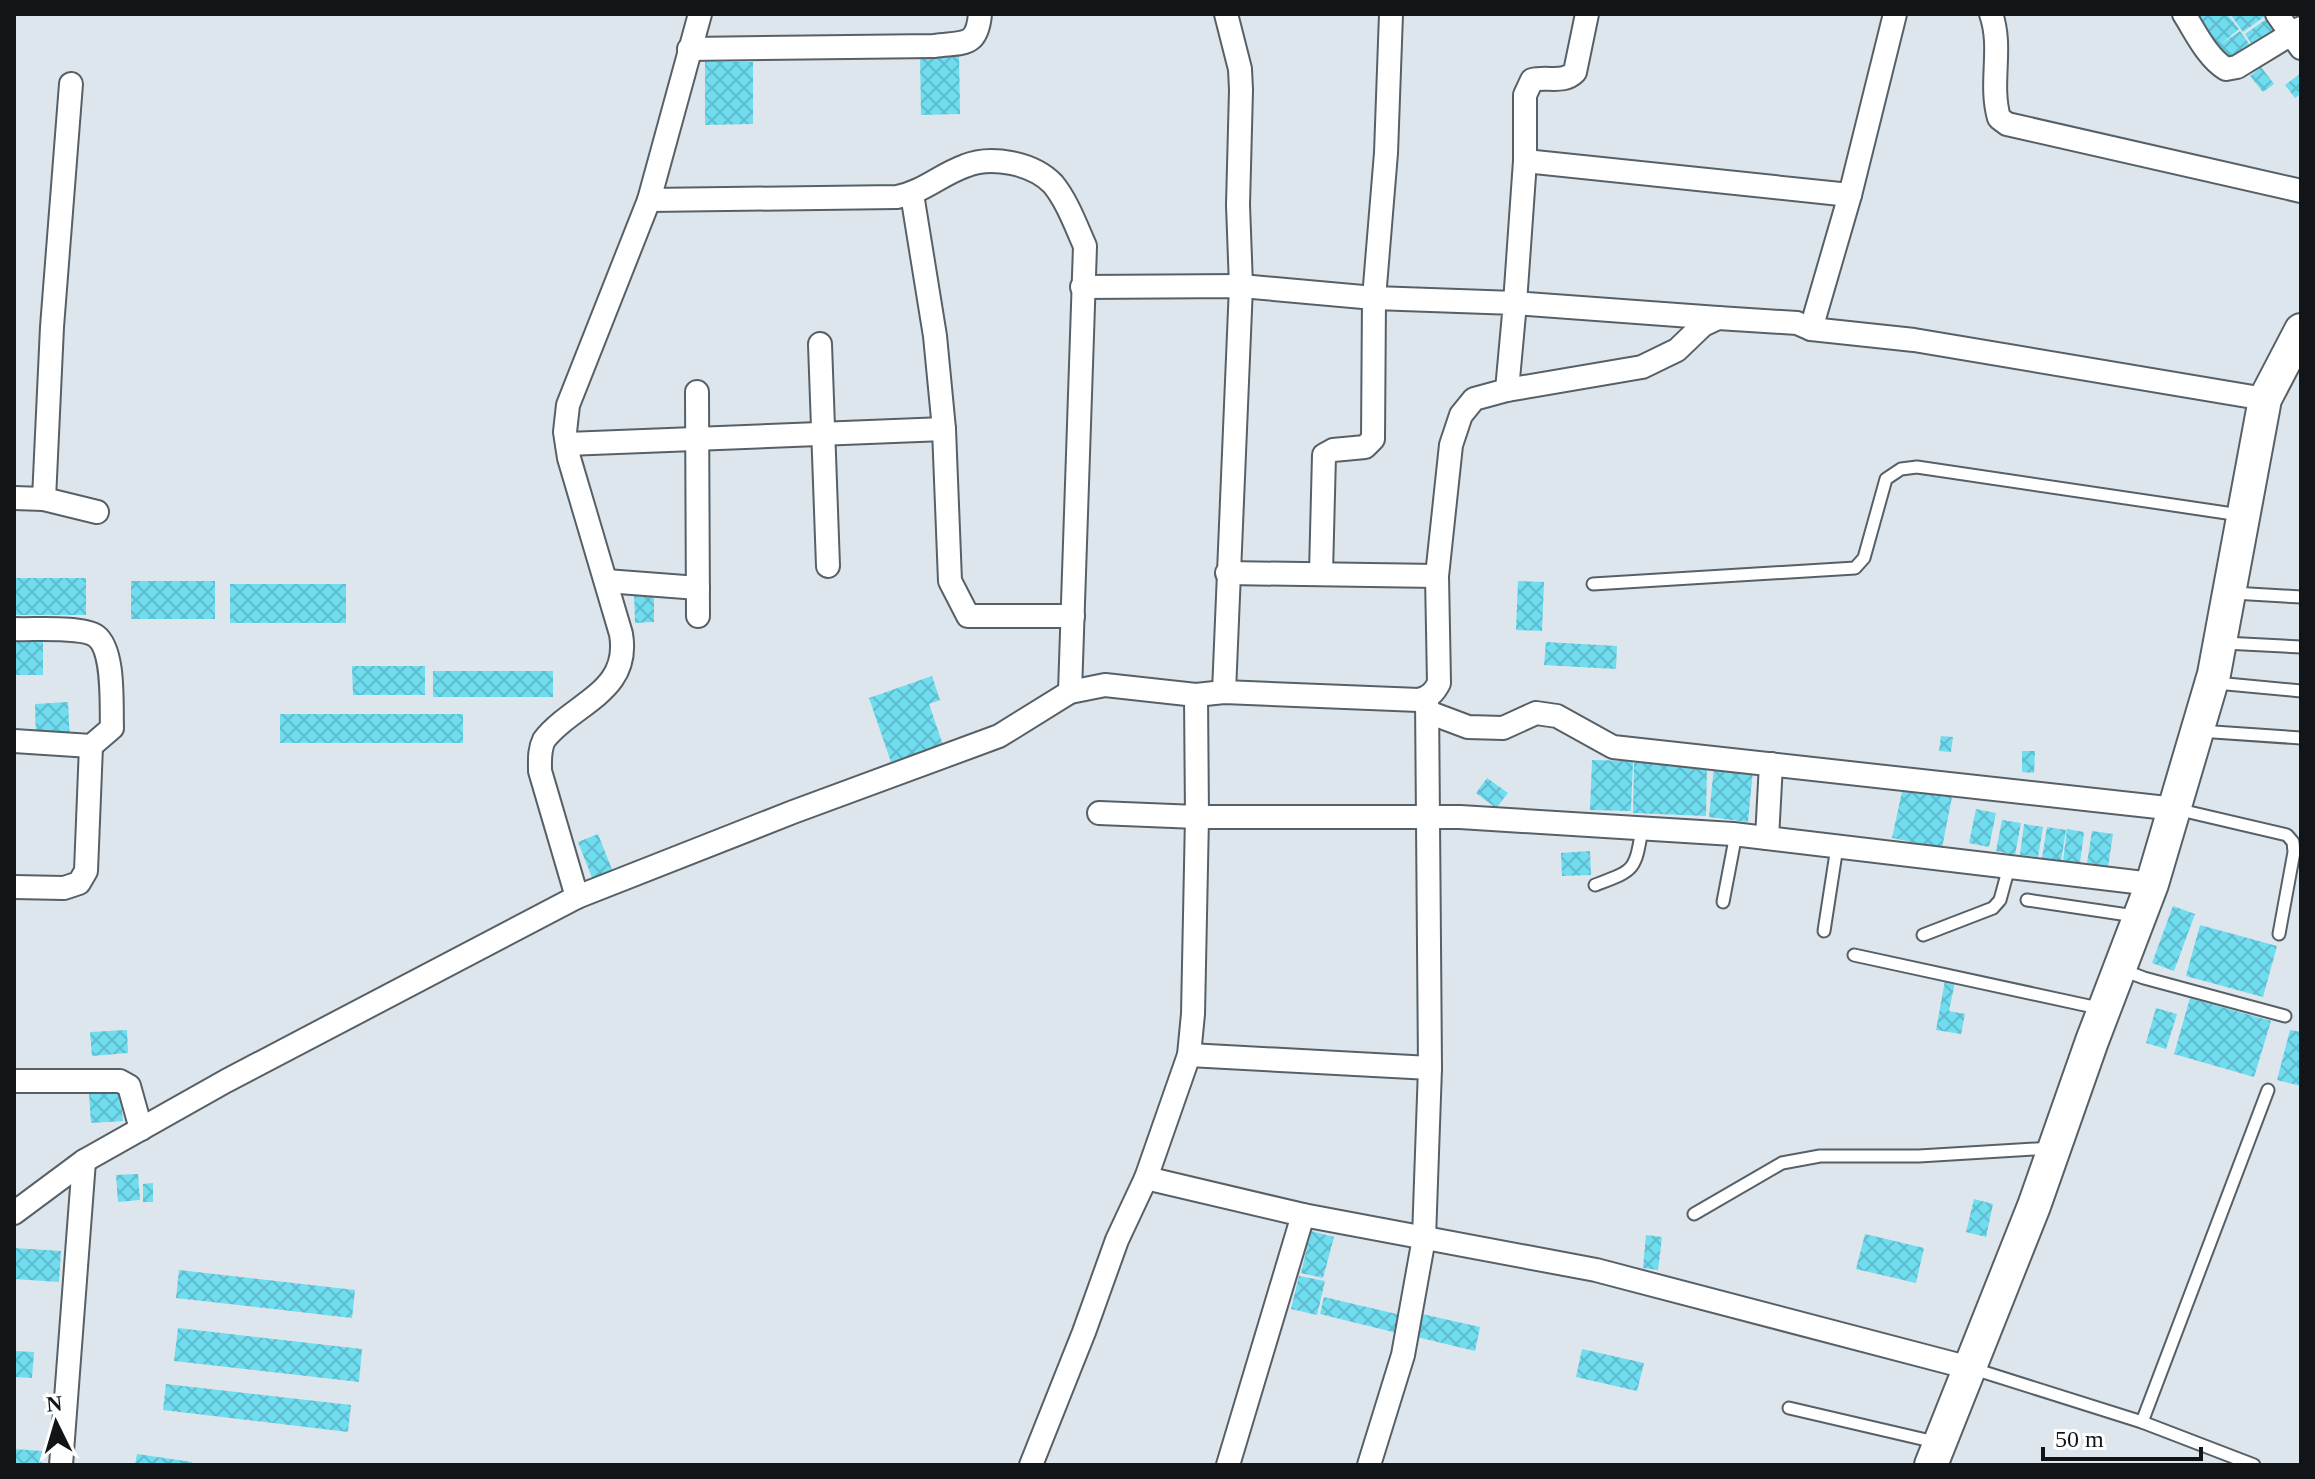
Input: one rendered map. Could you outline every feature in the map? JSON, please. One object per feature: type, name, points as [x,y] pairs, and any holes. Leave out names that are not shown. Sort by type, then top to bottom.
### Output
[{"type":"street","points":[[577,897],[540,771],[540,754],[551,731],[614,679],[622,663],[621,634],[567,444],[568,405],[649,200],[700,14]]},
{"type":"street","points":[[689,49],[934,46],[973,38],[978,32],[980,14]]},
{"type":"street","points":[[1224,692],[1241,286],[1238,205],[1240,69],[1226,14]]},
{"type":"street","points":[[1321,573],[1324,455],[1333,450],[1365,447],[1373,439],[1374,298],[1386,153],[1391,14]]},
{"type":"street","points":[[1507,390],[1525,161],[1525,95],[1532,80],[1562,80],[1575,72],[1587,14]]},
{"type":"street","points":[[1811,329],[1850,195],[1895,14]]},
{"type":"street","points":[[1991,14],[1997,44],[1994,101],[1999,118],[2007,124],[2301,191]]},
{"type":"street","points":[[2184,14],[2209,53],[2226,69],[2237,67],[2298,36],[2277,14]]},
{"type":"street","points":[[44,499],[52,327],[71,84]]},
{"type":"street","points":[[649,200],[897,197],[912,194],[968,164],[986,161],[1009,163],[1034,171],[1052,184],[1085,246],[1070,692]]},
{"type":"street","points":[[1525,161],[1850,195]]},
{"type":"street","points":[[912,194],[935,336],[944,429],[950,581],[968,616],[1073,616]]},
{"type":"street","points":[[1082,287],[1241,286],[1374,298],[1515,303],[1797,323],[1811,329],[1914,340],[2265,399]]},
{"type":"street","points":[[1369,1465],[1403,1355],[1424,1238],[1430,1068],[1427,705],[1439,683],[1437,576],[1451,445],[1461,415],[1474,399],[1507,390],[1642,367],[1677,350],[1703,325],[1718,318]]},
{"type":"street","points":[[1935,1454],[2152,884],[2212,682],[2265,399],[2301,330]]},
{"type":"street","points":[[820,344],[828,566]]},
{"type":"street","points":[[697,392],[698,616]]},
{"type":"street","points":[[567,444],[944,429]]},
{"type":"street","points":[[14,498],[44,499],[97,512]]},
{"type":"street","points":[[1227,573],[1437,576]]},
{"type":"street","points":[[606,581],[698,588]]},
{"type":"street","points":[[14,629],[83,631],[97,636],[106,650],[110,671],[112,728],[91,746],[14,741]]},
{"type":"street","points":[[14,1213],[84,1161],[226,1081],[577,897],[793,812],[999,736],[1070,692],[1105,685],[1196,695],[1224,692],[1419,700],[1468,727],[1503,728],[1536,713],[1557,716],[1613,747],[2176,809]]},
{"type":"street","points":[[1031,1465],[1117,1240],[1146,1178],[1189,1055],[1193,1014],[1197,817],[1196,695]]},
{"type":"street","points":[[14,887],[64,888],[79,883],[86,871],[91,746]]},
{"type":"street","points":[[1767,838],[1771,764]]},
{"type":"street","points":[[1099,813],[1197,817],[1428,817],[1736,834],[2152,884]]},
{"type":"street","points":[[1189,1055],[1430,1068]]},
{"type":"street","points":[[14,1081],[120,1081],[129,1086],[141,1129]]},
{"type":"street","points":[[61,1465],[84,1161]]},
{"type":"street","points":[[1146,1178],[1303,1215],[1596,1270],[1970,1368]]},
{"type":"street","points":[[1228,1465],[1303,1215]]},
{"type":"lane","points":[[1593,584],[1855,568],[1864,558],[1886,479],[1901,469],[1917,467],[2242,515]]},
{"type":"lane","points":[[2229,592],[2301,597]]},
{"type":"lane","points":[[2220,642],[2301,647]]},
{"type":"lane","points":[[2212,682],[2301,691]]},
{"type":"lane","points":[[2198,730],[2301,738]]},
{"type":"lane","points":[[2176,809],[2287,835],[2293,842],[2294,852],[2279,934]]},
{"type":"lane","points":[[1595,885],[1625,874],[1635,864],[1642,829]]},
{"type":"lane","points":[[1723,902],[1736,834]]},
{"type":"lane","points":[[1824,931],[1837,847]]},
{"type":"lane","points":[[1923,935],[1993,908],[2000,900],[2009,867]]},
{"type":"lane","points":[[2027,900],[2140,917]]},
{"type":"lane","points":[[1854,955],[2104,1009]]},
{"type":"lane","points":[[2120,969],[2285,1016]]},
{"type":"lane","points":[[2142,1422],[2268,1090]]},
{"type":"lane","points":[[1694,1214],[1782,1163],[1820,1156],[1919,1156],[2054,1148]]},
{"type":"lane","points":[[1970,1368],[2142,1422],[2254,1465]]},
{"type":"lane","points":[[1789,1408],[1935,1454]]},
{"type":"building","points":[[2190,14],[2227,14],[2239,29],[2221,44],[2240,31],[2252,48],[2231,63]]},
{"type":"building","points":[[2230,14],[2268,14],[2243,32]]},
{"type":"building","points":[[2272,15],[2282,30],[2255,49],[2245,34]]},
{"type":"building","points":[[920,52],[959,52],[960,114],[921,115]]},
{"type":"building","points":[[705,62],[753,62],[753,124],[705,125]]},
{"type":"building","points":[[2261,67],[2274,84],[2263,92],[2250,76]]},
{"type":"building","points":[[2301,73],[2301,94],[2295,98],[2285,85]]},
{"type":"building","points":[[14,578],[86,578],[86,615],[14,615]]},
{"type":"building","points":[[131,581],[215,581],[215,619],[131,619]]},
{"type":"building","points":[[1518,581],[1544,582],[1542,631],[1516,630]]},
{"type":"building","points":[[230,584],[346,584],[346,623],[230,623]]},
{"type":"building","points":[[634,589],[654,589],[654,622],[635,623]]},
{"type":"building","points":[[14,635],[43,635],[43,675],[14,675]]},
{"type":"building","points":[[1546,642],[1617,646],[1616,669],[1544,665]]},
{"type":"building","points":[[352,666],[425,666],[425,695],[353,695]]},
{"type":"building","points":[[433,671],[553,671],[553,697],[433,697]]},
{"type":"building","points":[[932,676],[940,700],[929,704],[943,745],[891,762],[869,698]]},
{"type":"building","points":[[68,702],[70,742],[36,742],[35,704]]},
{"type":"building","points":[[280,714],[463,714],[463,743],[280,743]]},
{"type":"building","points":[[1941,736],[1953,737],[1951,752],[1939,751]]},
{"type":"building","points":[[2022,751],[2035,751],[2034,773],[2022,772]]},
{"type":"building","points":[[1592,760],[1633,761],[1631,811],[1590,810]]},
{"type":"building","points":[[1634,762],[1707,764],[1706,816],[1633,813]]},
{"type":"building","points":[[1714,766],[1753,770],[1748,822],[1709,817]]},
{"type":"building","points":[[1487,778],[1508,793],[1496,808],[1476,793]]},
{"type":"building","points":[[1903,787],[1952,797],[1942,848],[1892,838]]},
{"type":"building","points":[[1976,809],[1996,813],[1989,847],[1969,843]]},
{"type":"building","points":[[2002,820],[2021,823],[2015,855],[1996,851]]},
{"type":"building","points":[[2024,824],[2043,827],[2038,857],[2020,855]]},
{"type":"building","points":[[2047,827],[2066,830],[2061,861],[2042,858]]},
{"type":"building","points":[[2067,829],[2084,832],[2080,863],[2063,861]]},
{"type":"building","points":[[2092,831],[2113,834],[2108,867],[2087,863]]},
{"type":"building","points":[[598,834],[613,872],[593,880],[578,842]]},
{"type":"building","points":[[1590,851],[1591,875],[1562,876],[1561,853]]},
{"type":"building","points":[[2173,906],[2195,914],[2174,971],[2152,963]]},
{"type":"building","points":[[2200,925],[2277,946],[2263,997],[2186,976]]},
{"type":"building","points":[[1946,975],[1956,977],[1949,1011],[1965,1014],[1961,1034],[1936,1030]]},
{"type":"building","points":[[2190,998],[2271,1021],[2254,1077],[2174,1054]]},
{"type":"building","points":[[2156,1008],[2177,1014],[2166,1049],[2146,1043]]},
{"type":"building","points":[[127,1030],[128,1053],[92,1056],[90,1032]]},
{"type":"building","points":[[2290,1030],[2301,1032],[2301,1086],[2277,1080]]},
{"type":"building","points":[[120,1092],[123,1121],[91,1123],[89,1094]]},
{"type":"building","points":[[138,1174],[140,1200],[118,1202],[116,1175]]},
{"type":"building","points":[[153,1183],[153,1202],[143,1202],[143,1184]]},
{"type":"building","points":[[1974,1199],[1993,1204],[1986,1237],[1966,1232]]},
{"type":"building","points":[[1311,1231],[1334,1237],[1323,1278],[1301,1273]]},
{"type":"building","points":[[1865,1234],[1924,1248],[1916,1283],[1856,1269]]},
{"type":"building","points":[[1646,1235],[1662,1237],[1658,1270],[1643,1268]]},
{"type":"building","points":[[14,1248],[61,1251],[59,1282],[14,1279]]},
{"type":"building","points":[[179,1270],[355,1290],[352,1318],[176,1298]]},
{"type":"building","points":[[1299,1276],[1325,1281],[1317,1315],[1291,1309]]},
{"type":"building","points":[[1324,1297],[1405,1316],[1401,1334],[1320,1314]]},
{"type":"building","points":[[1422,1314],[1480,1327],[1475,1351],[1417,1337]]},
{"type":"building","points":[[178,1328],[362,1349],[359,1382],[174,1361]]},
{"type":"building","points":[[1582,1349],[1644,1363],[1637,1391],[1576,1377]]},
{"type":"building","points":[[14,1351],[34,1352],[32,1378],[14,1377]]},
{"type":"building","points":[[166,1384],[351,1405],[348,1432],[163,1410]]},
{"type":"building","points":[[14,1449],[42,1451],[41,1465],[14,1465]]},
{"type":"building","points":[[137,1454],[192,1462],[191,1465],[135,1465]]}]
